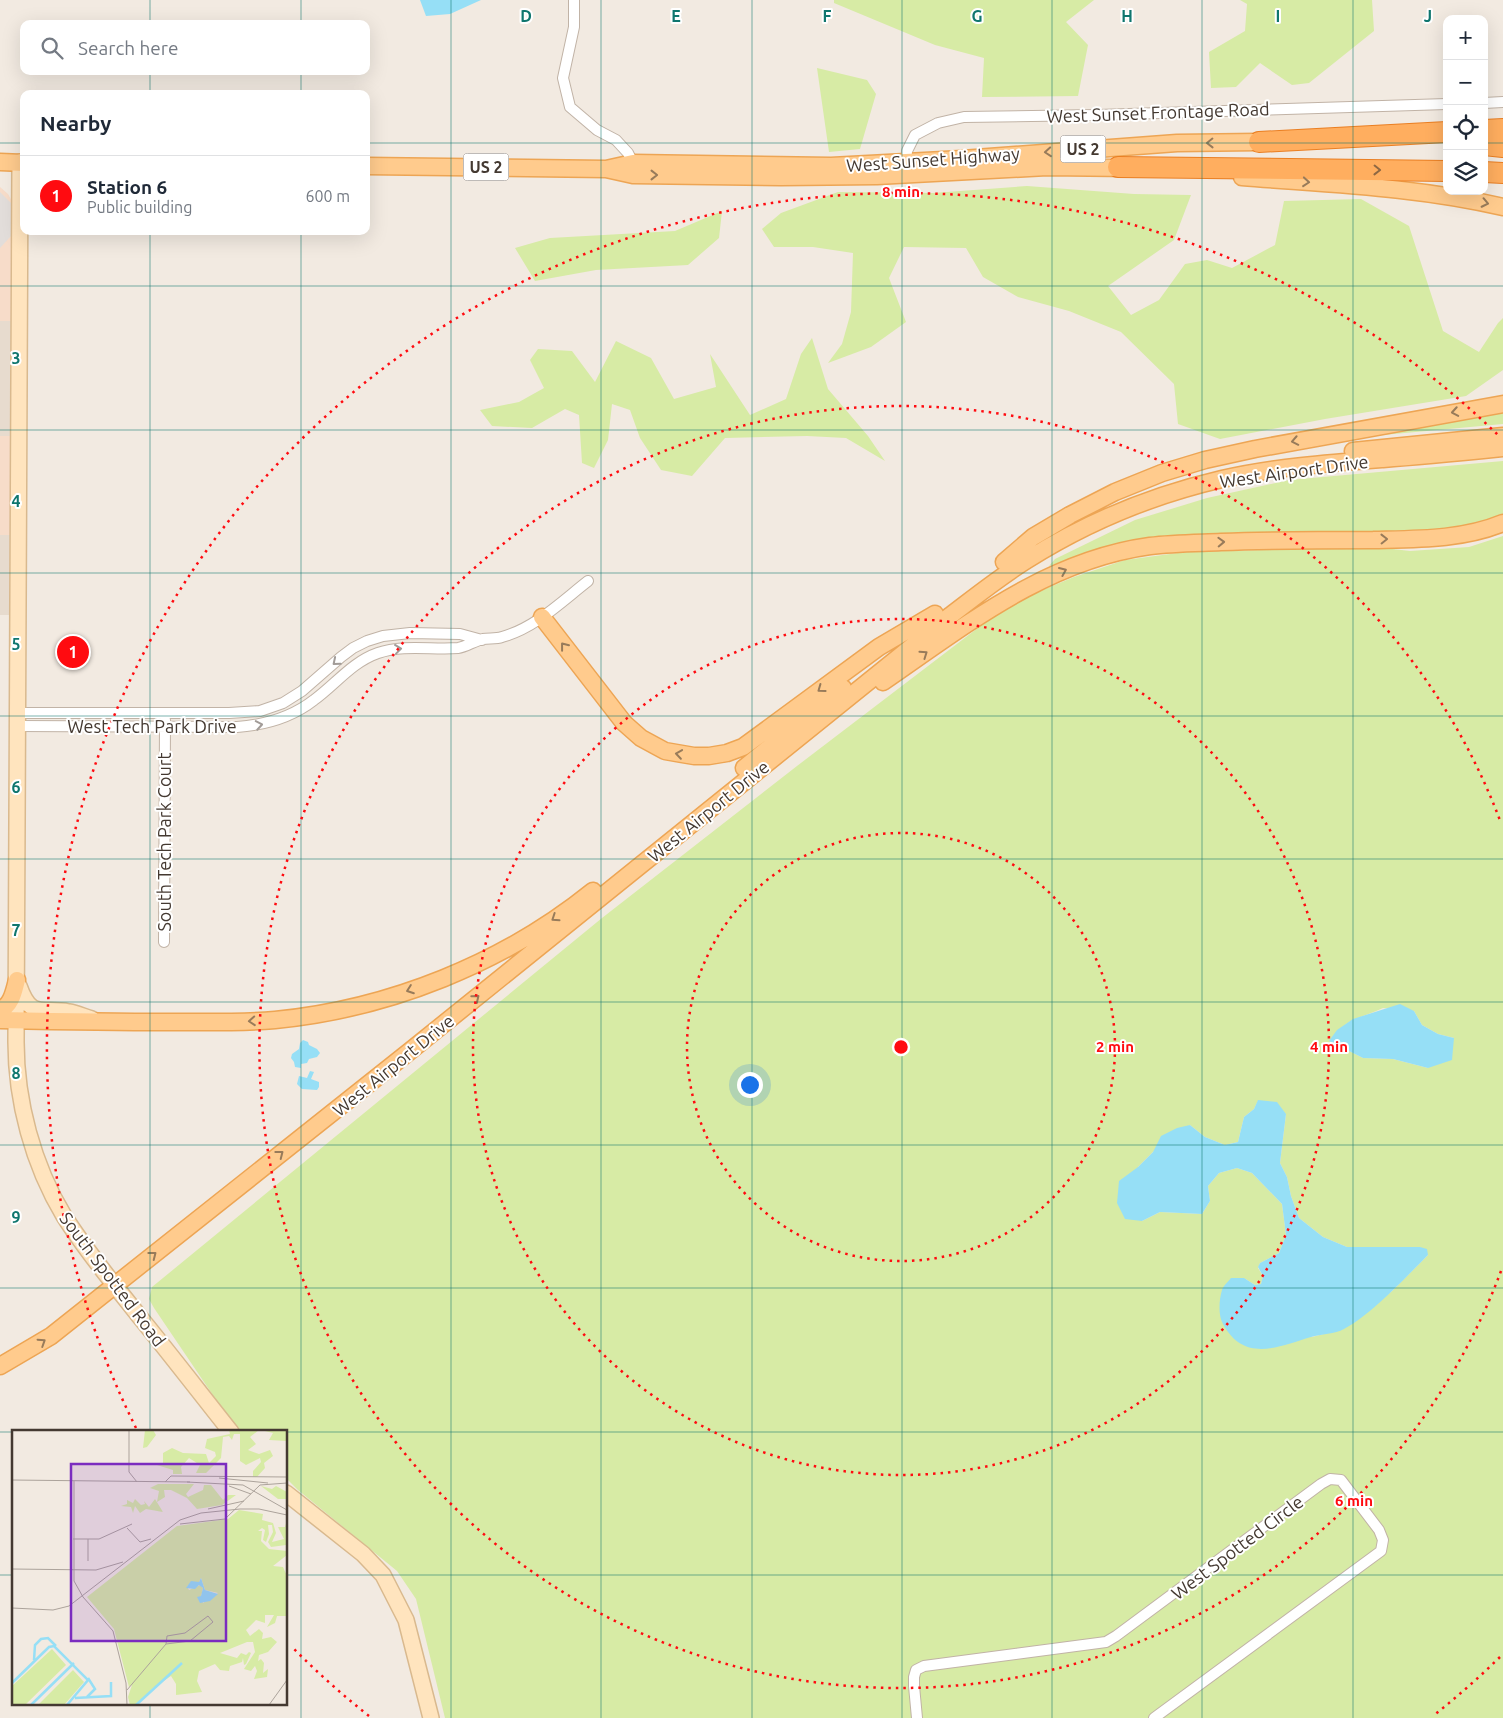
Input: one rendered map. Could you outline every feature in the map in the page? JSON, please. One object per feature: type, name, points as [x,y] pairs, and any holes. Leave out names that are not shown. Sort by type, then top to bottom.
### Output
[{"type":"highway","points":[[1488,130],[1503,130]]},
{"type":"highway","points":[[1259,142],[1443,132]]},
{"type":"highway","name":"US 2","points":[[1259,142],[1443,143]]},
{"type":"highway","points":[[1488,145],[1503,147]]},
{"type":"highway","name":"US 2","points":[[1118,167],[1443,171]]},
{"type":"highway","points":[[1488,172],[1503,173]]},
{"type":"main road","name":"West Sunset Highway","points":[[370,166],[633,169],[791,177],[1177,143],[1259,142]]},
{"type":"main road","points":[[0,162],[20,162]]},
{"type":"main road","name":"West Sunset Highway","points":[[906,168],[1118,167],[1418,192],[1458,197],[1503,206]]},
{"type":"main road","name":"South Spotted Road","points":[[21,235],[16,1053],[18,1077],[35,1152],[63,1214],[114,1284],[229,1430]]},
{"type":"main road","points":[[1004,562],[1033,537],[1070,515],[1115,492],[1162,473],[1205,460],[1255,449],[1503,404]]},
{"type":"main road","name":"West Airport Drive","points":[[0,1020],[237,1022],[276,1020],[362,1005],[399,994],[456,973],[500,952],[586,896],[935,614],[1004,562],[1066,525],[1107,506],[1159,486],[1206,472],[1278,458],[1503,436]]},
{"type":"main road","name":"West Airport Drive","points":[[0,1366],[51,1336],[114,1284],[402,1057],[951,615],[1005,575],[1059,541],[1126,510],[1189,488],[1255,473],[1313,465],[1503,448]]},
{"type":"main road","points":[[796,740],[992,607],[1045,578],[1096,558],[1149,546],[1186,543],[1447,537],[1492,528],[1503,523]]},
{"type":"main road","points":[[542,617],[624,723],[641,738],[664,752],[709,756],[727,753],[742,747],[879,647],[935,614]]},
{"type":"main road","points":[[17,980],[23,998],[30,1007],[41,1011],[69,1012],[101,1022]]},
{"type":"main road","points":[[0,1010],[7,1006],[13,996],[17,980]]},
{"type":"main road","points":[[288,1495],[363,1554],[383,1575],[406,1620],[431,1718]]},
{"type":"street","points":[[574,0],[574,28],[562,78],[570,107],[598,130],[616,140],[628,153],[633,169]]},
{"type":"street","points":[[1488,103],[1503,102]]},
{"type":"street","name":"West Sunset Frontage Road","points":[[906,168],[906,151],[915,135],[938,123],[964,117],[1443,104]]},
{"type":"street","name":"West Tech Park Drive","points":[[18,719],[165,726],[256,726],[284,718],[314,700],[353,666],[378,653],[410,647],[460,648],[482,640],[500,638],[542,617],[588,581]]},
{"type":"street","name":"West Tech Park Drive","points":[[18,719],[260,711],[280,704],[302,691],[347,653],[373,640],[395,634],[410,633],[460,634],[482,640]]},
{"type":"street","points":[[373,640],[378,653]]},
{"type":"street","points":[[280,704],[284,718]]},
{"type":"street","name":"South Tech Park Court","points":[[164,942],[165,713]]},
{"type":"street","name":"West Spotted Circle","points":[[917,1718],[914,1677],[916,1670],[924,1666],[1106,1642],[1321,1484],[1330,1478],[1341,1480],[1379,1530],[1383,1540],[1380,1551],[1154,1718]]},
{"type":"shaded area","points":[[0,187],[8,194],[12,201],[14,321],[0,321]]},
{"type":"shaded area","points":[[0,192],[11,203],[11,236],[0,248]]},
{"type":"shaded area","points":[[0,321],[14,321],[10,436],[0,436]]},
{"type":"shaded area","points":[[0,436],[10,436],[10,535],[0,535]]},
{"type":"shaded area","points":[[0,535],[10,535],[9,615],[0,615]]},
{"type":"green space","points":[[834,0],[1094,0],[1066,22],[1088,45],[1078,96],[982,97],[984,58],[935,45],[834,3]]},
{"type":"green space","points":[[1240,0],[1372,0],[1374,31],[1309,83],[1292,85],[1260,63],[1236,87],[1211,88],[1209,52],[1245,31],[1247,4]]},
{"type":"green space","points":[[817,68],[867,80],[876,94],[860,149],[829,152]]},
{"type":"green space","points":[[1027,186],[1134,194],[1191,195],[1174,240],[1108,286],[1131,315],[1159,300],[1185,264],[1207,260],[1232,268],[1275,245],[1284,201],[1361,199],[1409,226],[1443,331],[1479,352],[1503,318],[1503,370],[1466,396],[1325,419],[1220,439],[1178,424],[1174,384],[1121,332],[1069,311],[1018,297],[983,277],[966,248],[904,247],[889,278],[906,322],[871,347],[828,363],[842,344],[851,312],[853,253],[813,247],[774,247],[762,229],[781,213],[838,192],[933,193]]},
{"type":"green space","points":[[722,211],[719,238],[688,265],[596,270],[535,281],[515,248],[550,238],[675,231]]},
{"type":"green space","points":[[812,338],[828,389],[868,436],[885,461],[846,438],[807,436],[725,438],[692,476],[661,470],[640,438],[630,410],[612,404],[608,440],[594,468],[582,463],[579,415],[565,409],[532,428],[492,426],[480,410],[519,402],[544,388],[530,360],[538,349],[572,351],[595,382],[616,341],[651,358],[674,399],[716,387],[710,354],[750,415],[786,399],[801,354]]},
{"type":"green space","points":[[1503,413],[1503,424],[1372,436]]},
{"type":"green space","points":[[1503,461],[1503,514],[1488,520],[1447,529],[1402,533],[1189,535],[1149,538],[1111,545],[1049,566],[1055,559],[1135,520],[1207,498],[1289,480]]},
{"type":"green space","points":[[1503,536],[1503,1718],[445,1718],[416,1599],[397,1571],[288,1480],[288,1430],[240,1430],[229,1419],[154,1308],[149,1299],[152,1287],[602,918],[987,621],[1026,597],[1074,577],[1125,560],[1185,552],[1375,547],[1410,551],[1469,547]],"holes":[[[1383,1008],[1414,1011],[1422,1025],[1438,1034],[1454,1038],[1428,1068],[1393,1059],[1363,1058],[1330,1041],[1347,1023]],[[1258,1101],[1286,1114],[1280,1163],[1287,1177],[1299,1218],[1323,1237],[1347,1247],[1420,1247],[1428,1255],[1392,1291],[1343,1329],[1312,1337],[1244,1278],[1255,1285],[1261,1284],[1263,1276],[1258,1268],[1260,1263],[1279,1253],[1286,1235],[1282,1204],[1252,1173],[1237,1168],[1219,1173],[1208,1186],[1210,1201],[1202,1214],[1160,1212],[1142,1221],[1138,1167],[1153,1152],[1190,1125],[1205,1137],[1225,1145],[1238,1142],[1244,1117],[1254,1109]]]},
{"type":"water","points":[[420,0],[481,0],[450,14],[426,16]]},
{"type":"water","points":[[1400,1004],[1414,1011],[1422,1025],[1438,1034],[1454,1038],[1452,1060],[1428,1068],[1393,1059],[1363,1058],[1329,1041],[1337,1030],[1353,1019]]},
{"type":"water","points":[[303,1040],[320,1053],[317,1057],[309,1059],[307,1063],[301,1064],[301,1068],[295,1067],[291,1058],[292,1054],[299,1049],[300,1043]]},
{"type":"water","points":[[310,1071],[314,1072],[311,1079],[319,1082],[317,1090],[302,1089],[297,1084],[299,1076],[307,1078]]},
{"type":"water","points":[[1258,1100],[1277,1102],[1286,1114],[1280,1163],[1287,1177],[1299,1218],[1323,1237],[1347,1247],[1420,1247],[1427,1249],[1428,1255],[1377,1305],[1344,1329],[1274,1348],[1262,1349],[1251,1348],[1241,1344],[1231,1336],[1221,1320],[1220,1312],[1221,1294],[1231,1278],[1244,1278],[1255,1285],[1261,1284],[1263,1276],[1258,1267],[1260,1263],[1279,1253],[1286,1235],[1282,1204],[1252,1173],[1237,1168],[1219,1173],[1208,1186],[1210,1201],[1202,1214],[1160,1212],[1142,1221],[1125,1219],[1117,1203],[1119,1181],[1138,1167],[1153,1152],[1161,1136],[1177,1128],[1190,1125],[1205,1137],[1225,1145],[1238,1142],[1244,1117],[1254,1109]]},
{"type":"place","name":"Station 6","points":[[73,652]]}]
